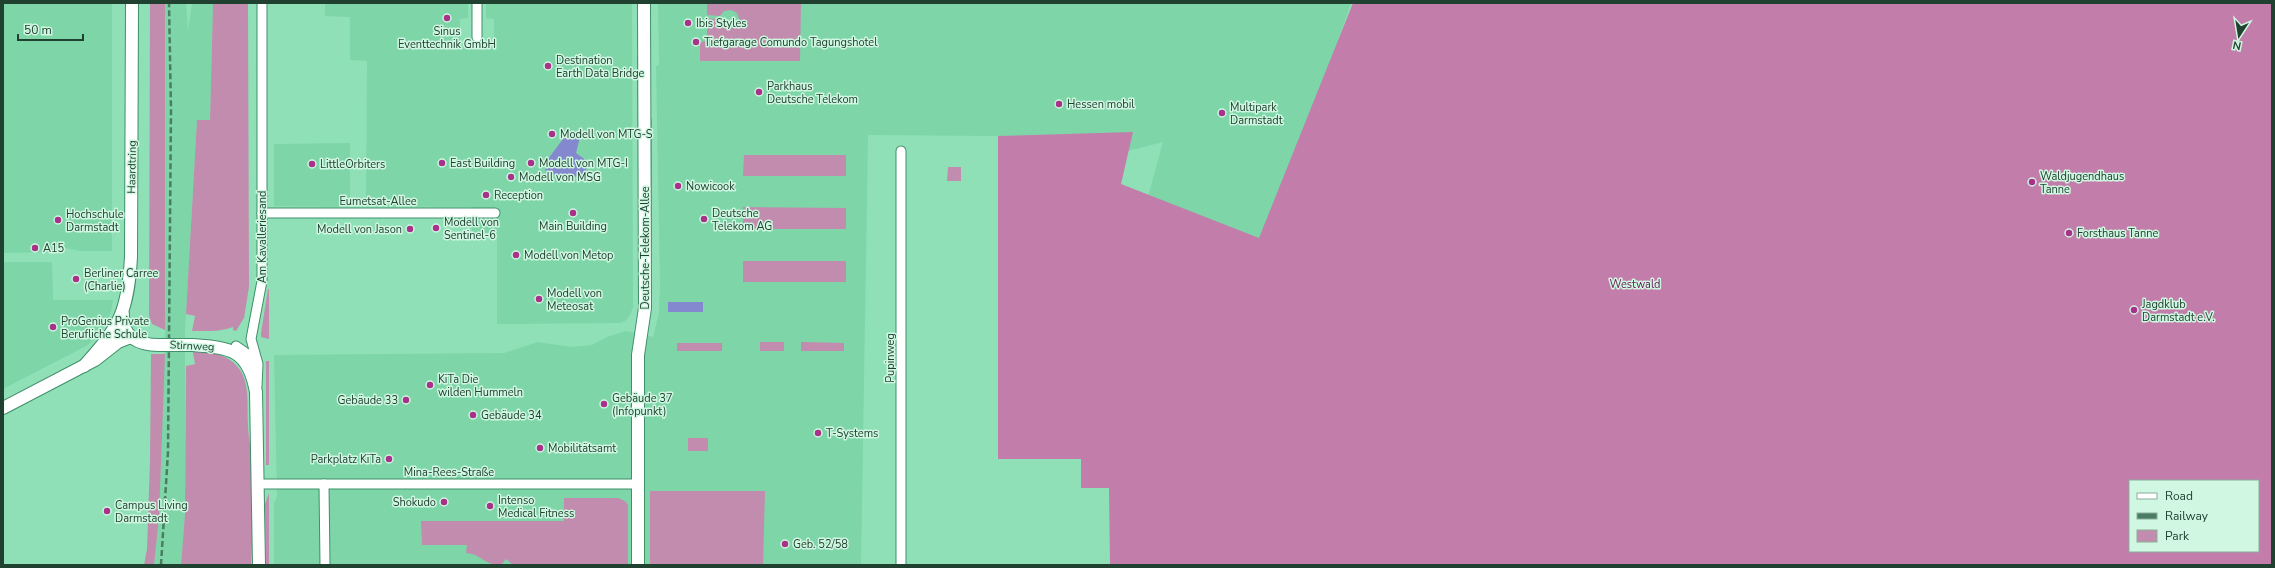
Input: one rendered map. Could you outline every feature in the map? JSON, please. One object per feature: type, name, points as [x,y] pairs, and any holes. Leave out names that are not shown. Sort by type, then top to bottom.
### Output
[{"type":"main road","name":"Haardtring","points":[[84,366],[110,335],[123,314],[128,290],[131,258],[132,3]]},
{"type":"main road","name":"Deutsche-Telekom-Allee","points":[[638,565],[638,354],[645,308],[644,3]]},
{"type":"main road","points":[[123,314],[125,330],[131,338]]},
{"type":"main road","name":"Haardtring","points":[[3,408],[95,360],[118,342],[131,338]]},
{"type":"main road","name":"Stirnweg","points":[[131,338],[140,343],[159,345],[219,347],[234,353],[248,365],[256,392]]},
{"type":"main road","name":"Am Kavalleriesand","points":[[256,392],[259,484],[258,565]]},
{"type":"street","name":"Am Kavalleriesand","points":[[256,392],[258,364],[251,339],[262,281],[262,3]]},
{"type":"street","points":[[477,37],[478,3]]},
{"type":"street","name":"Pupinweg","points":[[901,152],[901,565]]},
{"type":"street","name":"Eumetsat-Allee","points":[[262,213],[494,213]]},
{"type":"street","points":[[219,347],[236,346],[251,339]]},
{"type":"street","points":[[236,346],[246,352],[252,359],[256,392]]},
{"type":"street","name":"Mina-Rees-Straße","points":[[259,484],[638,484]]},
{"type":"street","points":[[324,484],[325,565]]},
{"type":"shaded area","points":[[3,3],[112,3],[112,251],[80,251],[61,247],[60,252],[3,253]]},
{"type":"shaded area","points":[[165,3],[186,3],[188,31],[192,3],[213,3],[210,120],[197,121],[185,330],[185,514],[181,565],[154,565],[159,518],[165,330]]},
{"type":"shaded area","points":[[325,3],[468,3],[468,18],[460,19],[460,47],[494,47],[494,19],[486,18],[486,3],[632,3],[633,307],[630,315],[625,321],[620,323],[497,324],[497,233],[472,233],[472,207],[366,206],[367,61],[350,60],[350,17],[325,16]]},
{"type":"shaded area","points":[[658,3],[1351,3],[1264,255],[1143,215],[1163,142],[998,184],[998,136],[868,135],[861,565],[274,565],[274,503],[277,497],[274,355],[504,353],[538,342],[571,347],[592,345],[607,337],[626,331],[653,337],[659,313],[660,284],[656,66],[659,65]]},
{"type":"shaded area","name":"LittleOrbiters","points":[[350,143],[350,207],[274,206],[274,144]]},
{"type":"shaded area","name":"ProGenius Private Berufliche Schule","points":[[3,262],[52,262],[53,300],[113,300],[111,312],[102,330],[88,345],[3,389]]},
{"type":"green space","points":[[150,3],[165,3],[165,330],[152,324],[149,316]]},
{"type":"green space","points":[[213,3],[248,3],[249,287],[244,318],[236,331],[233,330],[233,327],[208,331],[192,331],[195,316],[186,314],[197,120],[210,120]]},
{"type":"green space","points":[[707,3],[801,3],[800,61],[700,61],[700,42],[707,41],[707,18],[720,20],[723,26],[728,29],[735,27],[739,19],[737,13],[731,10],[724,11],[720,16],[707,15]]},
{"type":"green space","name":"Westwald","points":[[1353,3],[2272,3],[2272,565],[1110,565],[1109,488],[1081,488],[1081,459],[998,459],[998,136],[1133,132],[1121,184],[1259,238]]},
{"type":"green space","points":[[639,56],[641,311],[639,311],[637,57]]},
{"type":"green space","points":[[652,118],[652,247],[650,245],[649,122]]},
{"type":"green space","points":[[744,155],[846,155],[846,176],[743,176]]},
{"type":"green space","points":[[948,167],[961,167],[961,181],[947,181]]},
{"type":"green space","points":[[743,207],[846,208],[846,229],[743,229]]},
{"type":"green space","points":[[743,261],[846,261],[846,282],[743,282]]},
{"type":"green space","points":[[269,289],[269,339],[261,337]]},
{"type":"green space","points":[[760,342],[784,342],[784,351],[760,351]]},
{"type":"green space","points":[[801,342],[844,343],[844,351],[801,351]]},
{"type":"green space","points":[[677,343],[722,343],[722,351],[677,351]]},
{"type":"green space","points":[[192,348],[219,354],[231,360],[240,370],[247,389],[248,433],[252,458],[253,511],[251,565],[181,565],[185,514],[186,366],[195,364]]},
{"type":"green space","points":[[151,354],[165,354],[159,518],[154,565],[144,565],[147,549],[150,461]]},
{"type":"green space","points":[[266,361],[269,361],[269,465],[266,465]]},
{"type":"green space","points":[[688,438],[708,438],[708,451],[688,451]]},
{"type":"green space","points":[[650,491],[765,491],[763,565],[650,565]]},
{"type":"green space","points":[[269,493],[269,565],[266,565],[265,504]]},
{"type":"green space","points":[[564,498],[618,498],[625,501],[628,505],[628,565],[513,565],[506,559],[501,565],[495,565],[475,555],[466,553],[467,545],[422,545],[421,521],[564,521]]},
{"type":"water","points":[[571,133],[580,137],[576,153],[587,161],[586,172],[579,177],[546,174],[545,163],[566,135]]},
{"type":"water","points":[[668,302],[703,302],[703,312],[668,312]]},
{"type":"railway","points":[[161,565],[168,452],[171,110],[169,3]]},
{"type":"place","name":"Sinus Eventtechnik GmbH","points":[[447,18]]},
{"type":"place","name":"Ibis Styles","points":[[688,23]]},
{"type":"place","name":"Tiefgarage Comundo Tagungshotel","points":[[696,42]]},
{"type":"place","name":"Destination Earth Data Bridge","points":[[548,66]]},
{"type":"place","name":"Parkhaus Deutsche Telekom","points":[[759,92]]},
{"type":"place","name":"Hessen mobil","points":[[1059,104]]},
{"type":"place","name":"Multipark Darmstadt","points":[[1222,113]]},
{"type":"place","name":"Modell von MTG-S","points":[[552,134]]},
{"type":"place","name":"East Building","points":[[442,163]]},
{"type":"place","name":"Modell von MTG-I","points":[[531,163]]},
{"type":"place","name":"LittleOrbiters","points":[[312,164]]},
{"type":"place","name":"Modell von MSG","points":[[511,177]]},
{"type":"place","name":"Waldjugendhaus Tanne","points":[[2032,182]]},
{"type":"place","name":"Nowicook","points":[[678,186]]},
{"type":"place","name":"Reception","points":[[486,195]]},
{"type":"place","name":"Main Building","points":[[573,213]]},
{"type":"place","name":"Deutsche Telekom AG","points":[[704,219]]},
{"type":"place","name":"Hochschule Darmstadt","points":[[58,220]]},
{"type":"place","name":"Modell von Sentinel-6","points":[[436,228]]},
{"type":"place","name":"Modell von Jason","points":[[410,229]]},
{"type":"place","name":"Forsthaus Tanne","points":[[2069,233]]},
{"type":"place","name":"A15","points":[[35,248]]},
{"type":"place","name":"Modell von Metop","points":[[516,255]]},
{"type":"place","name":"Berliner Carree (Charlie)","points":[[76,279]]},
{"type":"place","name":"Modell von Meteosat","points":[[539,299]]},
{"type":"place","name":"Jagdklub Darmstadt e.V.","points":[[2134,310]]},
{"type":"place","name":"ProGenius Private Berufliche Schule","points":[[53,327]]},
{"type":"place","name":"KiTa Die wilden Hummeln","points":[[430,385]]},
{"type":"place","name":"Gebäude 33","points":[[406,400]]},
{"type":"place","name":"Gebäude 37 (Infopunkt)","points":[[604,404]]},
{"type":"place","name":"Gebäude 34","points":[[473,415]]},
{"type":"place","name":"T-Systems","points":[[818,433]]},
{"type":"place","name":"Mobilitätsamt","points":[[540,448]]},
{"type":"place","name":"Parkplatz KiTa","points":[[389,459]]},
{"type":"place","name":"Shokudo","points":[[444,502]]},
{"type":"place","name":"Intenso Medical Fitness","points":[[490,506]]},
{"type":"place","name":"Campus Living Darmstadt","points":[[107,511]]},
{"type":"place","name":"Geb. 52/58","points":[[785,544]]}]
